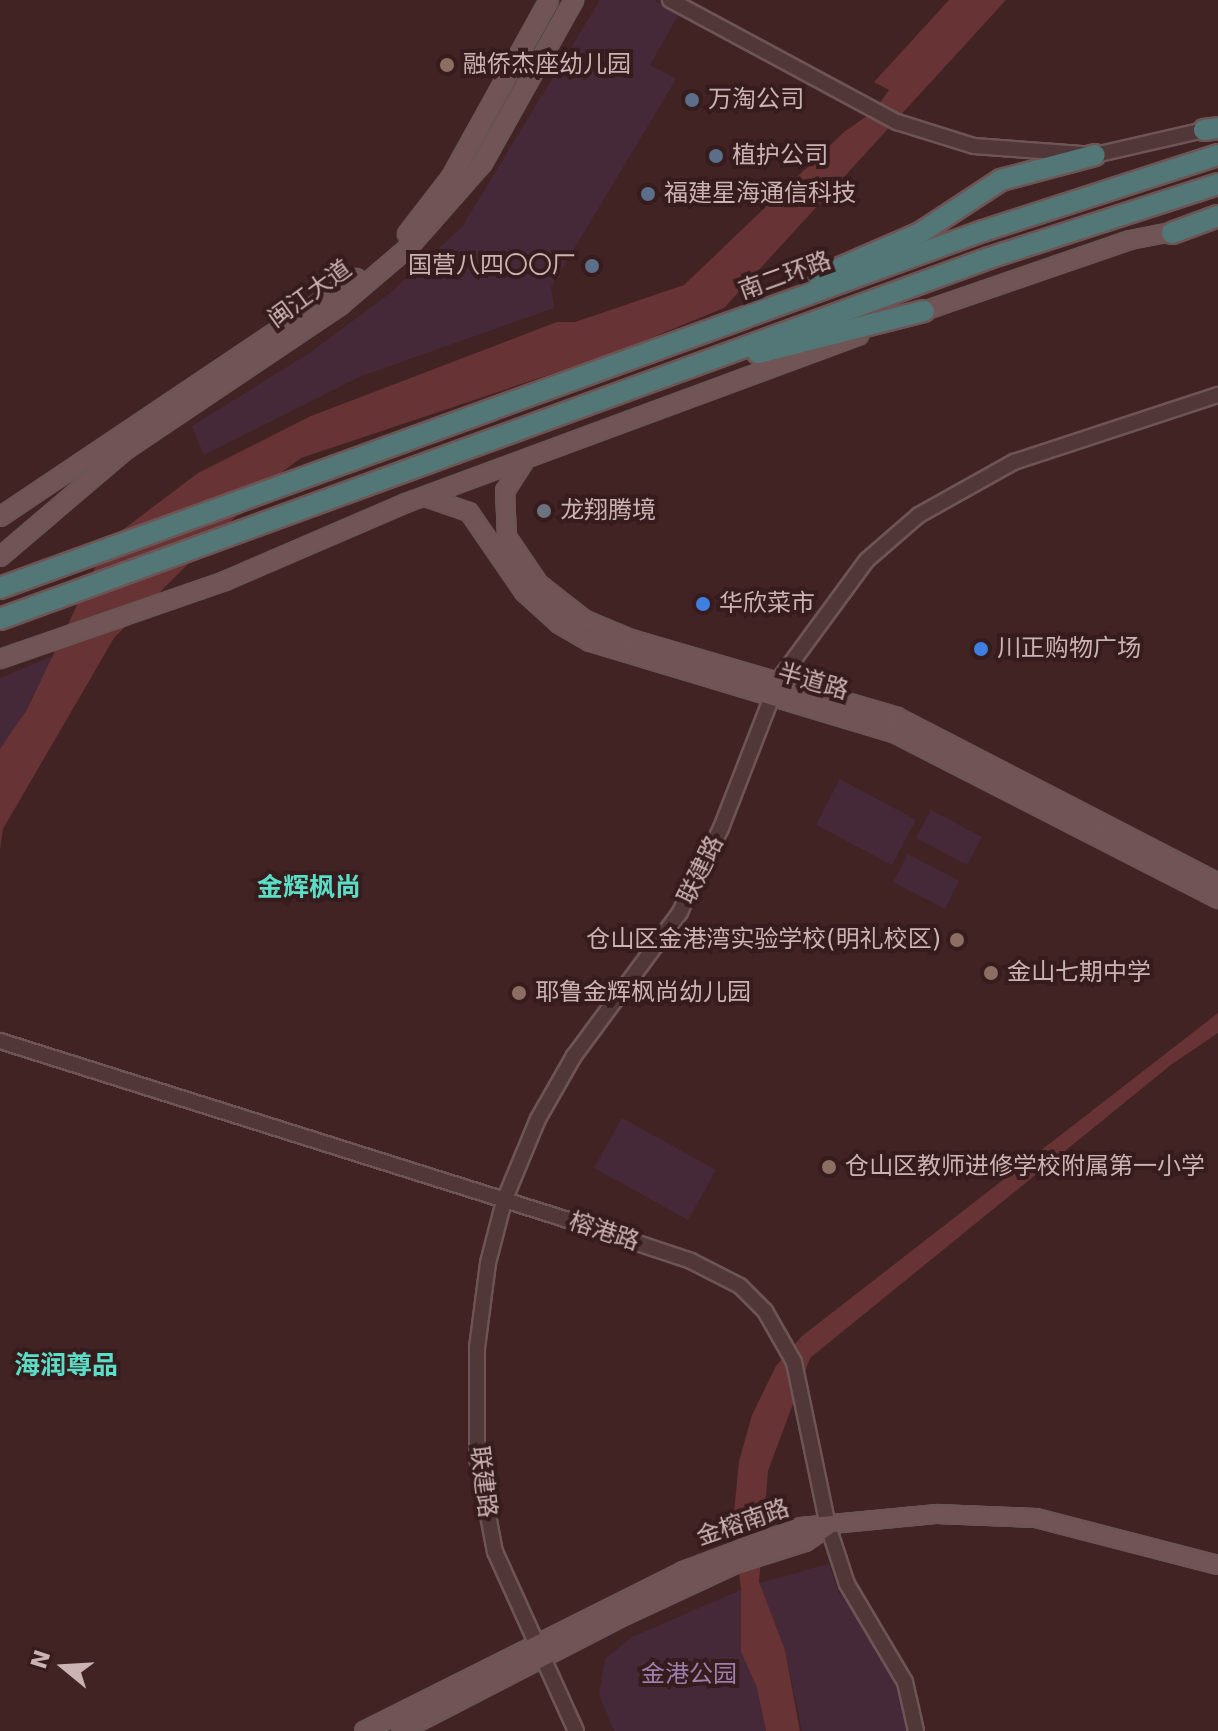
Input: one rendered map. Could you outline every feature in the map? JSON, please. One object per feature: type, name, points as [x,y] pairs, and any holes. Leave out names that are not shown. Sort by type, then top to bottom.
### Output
[{"type":"highway","points":[[700,334],[920,233],[1001,180],[1095,155]]},
{"type":"highway","name":"南二环路","points":[[0,588],[1105,188],[1218,155]]},
{"type":"highway","points":[[0,619],[1112,215],[1218,184]]},
{"type":"highway","points":[[1172,233],[1218,219]]},
{"type":"highway","points":[[707,362],[789,348],[924,311]]},
{"type":"main road","name":"闽江大道","points":[[0,517],[346,287],[405,238],[451,177],[549,0]]},
{"type":"main road","name":"闽江大道","points":[[0,557],[127,449],[341,305],[410,246],[483,163],[574,0]]},
{"type":"main road","points":[[0,659],[225,581],[423,497],[924,311],[1130,240],[1172,233]]},
{"type":"main road","name":"半道路","points":[[524,462],[505,491],[504,529],[525,567],[555,599],[608,631],[774,688],[938,752],[1218,899]]},
{"type":"main road","name":"半道路","points":[[423,497],[450,502],[479,520],[524,592],[569,630],[602,646],[774,688],[938,735],[1218,883]]},
{"type":"main road","name":"金榕南路","points":[[364,1731],[540,1651],[733,1549],[782,1531],[937,1514],[1036,1518],[1218,1565]]},
{"type":"main road","points":[[401,1731],[540,1651]]},
{"type":"street","points":[[670,0],[897,122],[993,150],[1095,155],[1213,128]]},
{"type":"street","name":"联建路","points":[[576,1731],[495,1552],[477,1458],[479,1323],[504,1201],[563,1073],[648,962],[689,896],[721,828],[774,688],[857,571],[936,504],[1029,455],[1218,395]]},
{"type":"street","name":"榕港路","points":[[0,1041],[691,1261],[729,1278],[749,1294],[770,1318],[794,1362],[828,1526],[853,1599],[910,1691],[916,1731]]},
{"type":"green space","points":[[600,0],[654,0],[679,14],[650,65],[676,79],[551,287],[554,308],[359,377],[204,455],[192,426],[311,352],[389,294],[462,227]]},
{"type":"green space","points":[[53,656],[17,727],[0,749],[0,678]]},
{"type":"green space","points":[[840,779],[916,820],[892,865],[816,825]]},
{"type":"green space","points":[[931,810],[982,837],[967,865],[916,838]]},
{"type":"green space","points":[[908,854],[959,881],[945,909],[893,882]]},
{"type":"green space","points":[[622,1118],[716,1170],[688,1220],[594,1168]]},
{"type":"green space","name":"金港公园","points":[[829,1564],[839,1594],[846,1595],[901,1687],[908,1731],[802,1731],[785,1650],[759,1583]]},
{"type":"green space","name":"金港公园","points":[[741,1590],[741,1652],[757,1688],[766,1731],[614,1731],[599,1694],[605,1659],[632,1637]]},
{"type":"shaded area","points":[[949,0],[1006,0],[724,308],[614,353],[301,458],[274,478],[114,638],[3,829],[0,850],[0,749],[26,711],[108,541],[198,473],[311,416],[557,322],[575,322],[684,285],[844,132],[874,111],[889,90],[874,82]]},
{"type":"shaded area","points":[[1218,1013],[1218,1033],[1172,1064],[810,1358],[768,1471],[759,1582],[785,1650],[800,1731],[766,1731],[757,1688],[741,1652],[741,1590],[733,1523],[739,1461],[752,1415],[776,1366],[802,1336]]},
{"type":"place","name":"融侨杰座幼儿园","points":[[447,65]]},
{"type":"place","name":"万淘公司","points":[[692,100]]},
{"type":"place","name":"植护公司","points":[[716,156]]},
{"type":"place","name":"福建星海通信科技","points":[[648,194]]},
{"type":"place","name":"国营八四〇〇厂","points":[[592,266]]},
{"type":"place","name":"龙翔腾境","points":[[544,511]]},
{"type":"place","name":"华欣菜市","points":[[703,604]]},
{"type":"place","name":"川正购物广场","points":[[981,649]]},
{"type":"place","name":"仓山区金港湾实验学校(明礼校区)","points":[[957,940]]},
{"type":"place","name":"金山七期中学","points":[[991,973]]},
{"type":"place","name":"耶鲁金辉枫尚幼儿园","points":[[519,993]]},
{"type":"place","name":"仓山区教师进修学校附属第一小学","points":[[829,1167]]},
{"type":"district","name":"金辉枫尚","points":[[309,888]]},
{"type":"district","name":"海润尊品","points":[[66,1366]]}]
